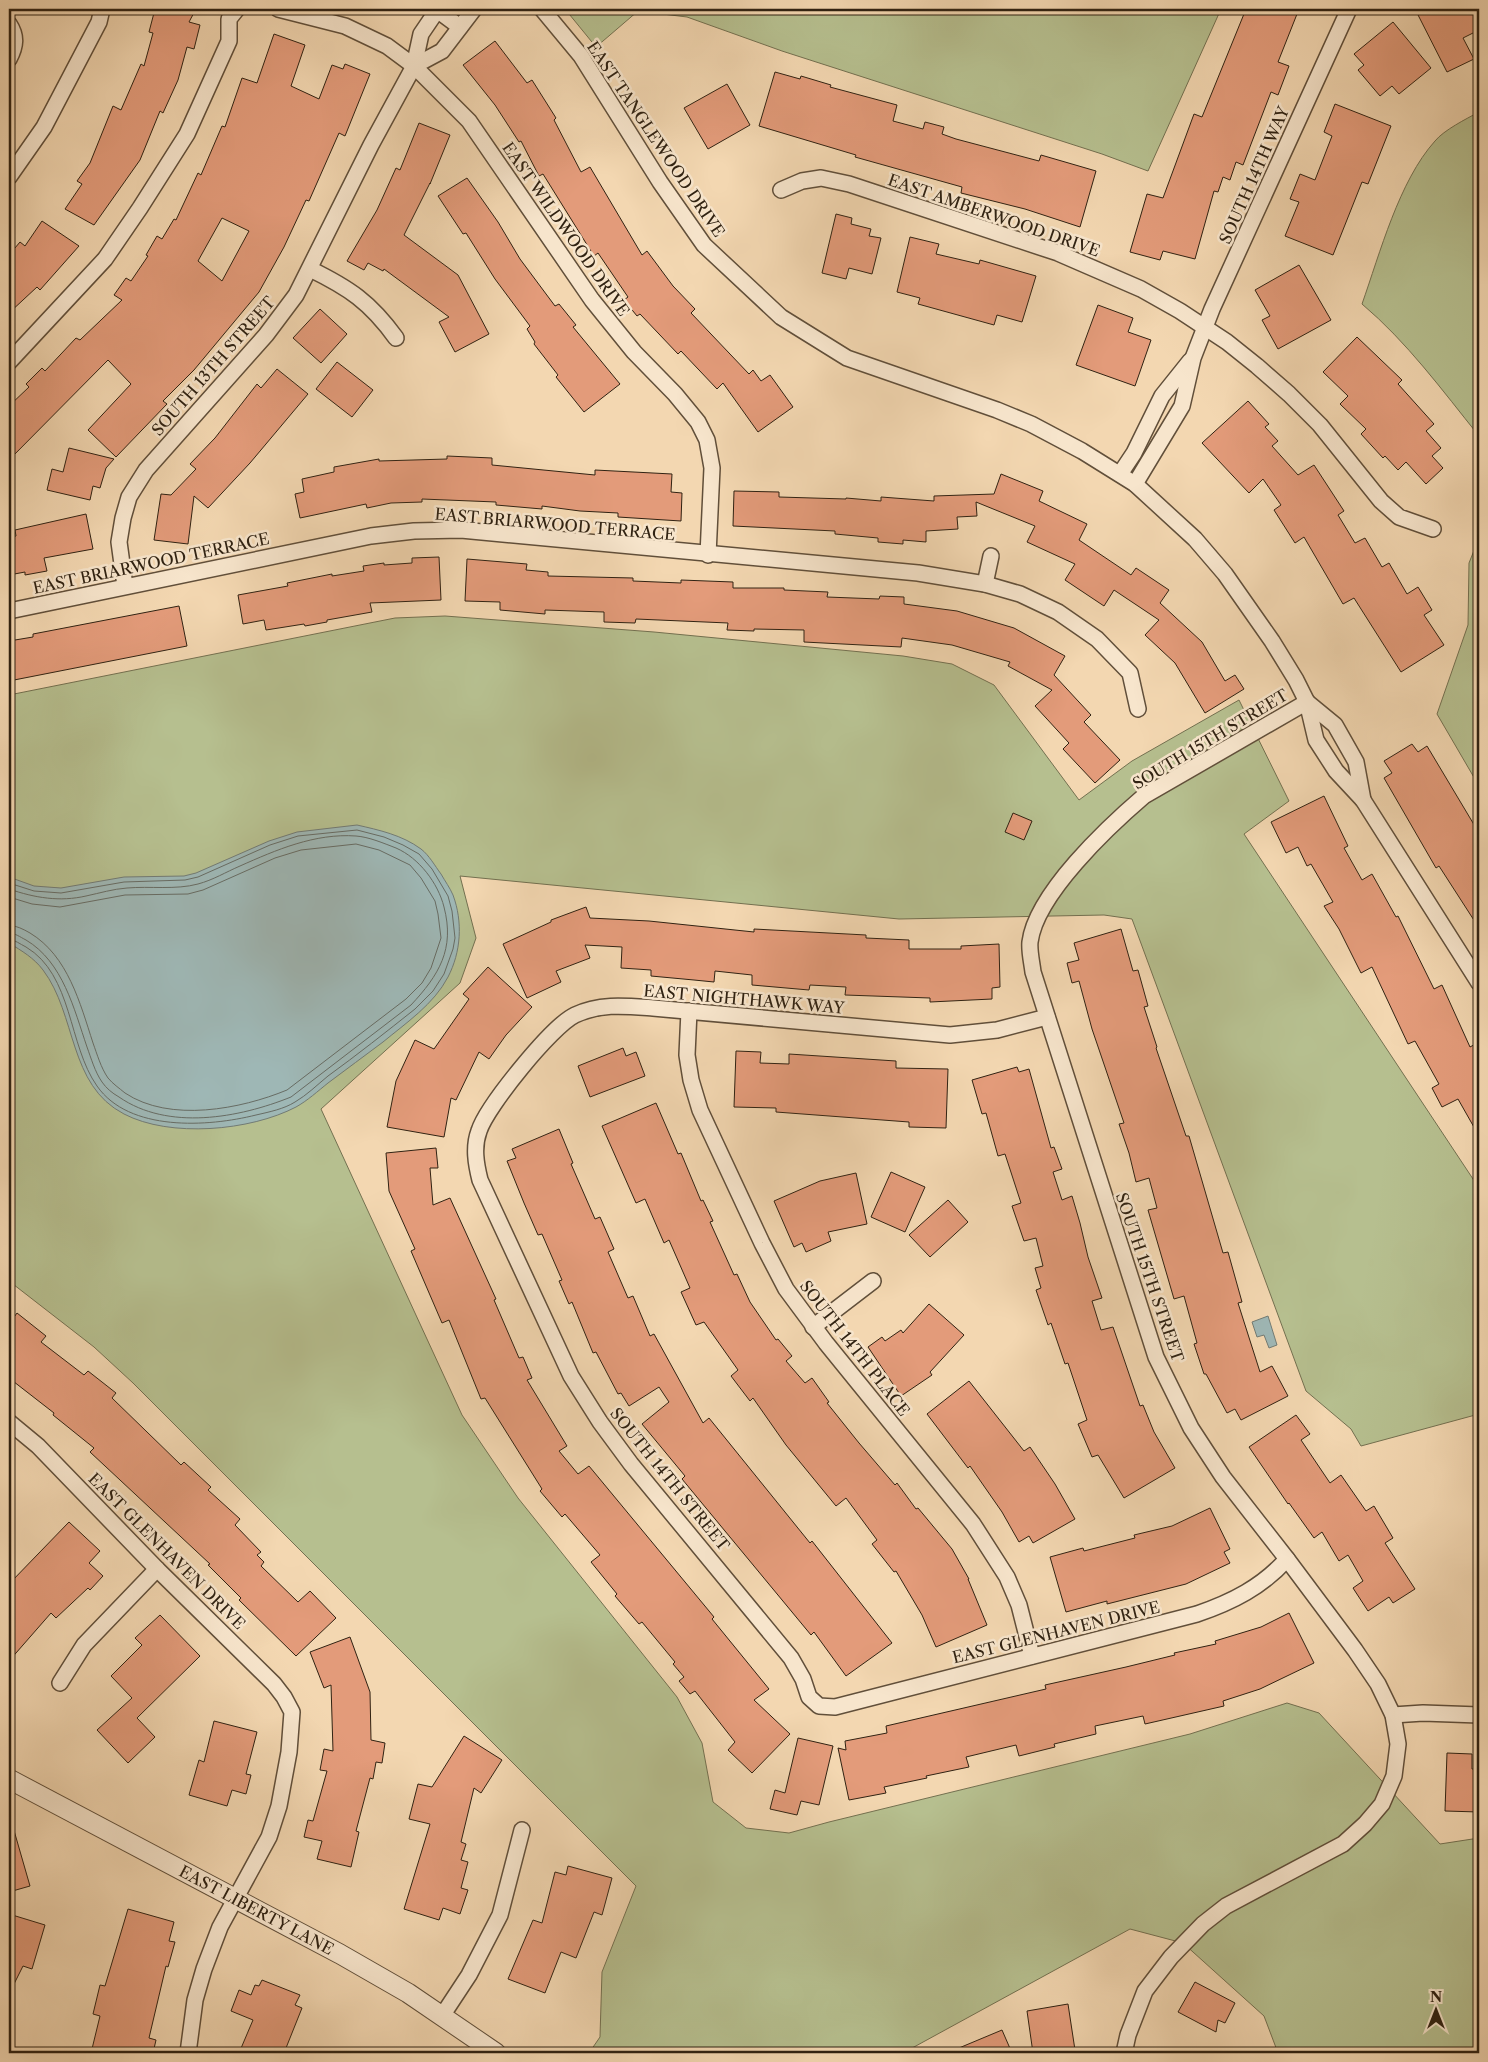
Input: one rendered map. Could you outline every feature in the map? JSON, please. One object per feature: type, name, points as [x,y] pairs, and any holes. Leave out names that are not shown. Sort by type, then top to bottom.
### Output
[{"type":"street","points":[[9,177],[44,127],[99,22],[102,9]]},
{"type":"street","points":[[9,362],[105,259],[140,208],[187,134],[229,41],[229,19],[237,9]]},
{"type":"street","name":"EAST WILDWOOD DRIVE","points":[[278,9],[345,26],[387,46],[414,66],[469,121],[592,300],[634,352],[675,394],[698,422],[707,440],[712,468],[708,554]]},
{"type":"street","name":"SOUTH 13TH STREET","points":[[125,586],[119,542],[129,496],[146,470],[266,335],[296,294],[371,145],[414,66],[421,34],[438,9],[460,27]]},
{"type":"street","points":[[414,66],[442,51],[474,9]]},
{"type":"street","name":"EAST TANGLEWOOD DRIVE","points":[[542,9],[581,56],[660,182],[704,245],[782,317],[847,358],[1031,424],[1082,451],[1135,484],[1196,539],[1225,574],[1277,649],[1307,702]]},
{"type":"street","name":"SOUTH 14TH WAY","points":[[1135,484],[1182,406],[1193,358],[1205,327],[1349,9]]},
{"type":"street","points":[[9,24],[14,32],[14,49],[9,59]]},
{"type":"street","name":"EAST AMBERWOOD DRIVE","points":[[782,190],[802,182],[821,178],[849,184],[1030,243],[1080,262],[1141,289],[1205,327],[1257,366],[1320,425],[1387,506],[1399,517],[1434,530]]},
{"type":"street","points":[[310,269],[358,296],[375,310],[396,338]]},
{"type":"street","name":"SOUTH 14TH WAY","points":[[1120,474],[1134,453],[1162,396],[1193,358]]},
{"type":"street","points":[[1154,412],[1173,421]]},
{"type":"street","name":"EAST BRIARWOOD TERRACE","points":[[9,611],[371,536],[414,531],[461,530],[918,573],[985,584],[1020,594],[1058,612],[1097,639],[1130,673],[1138,709]]},
{"type":"street","points":[[985,584],[991,556]]},
{"type":"street","points":[[1307,702],[1335,726],[1347,746],[1356,762],[1363,800]]},
{"type":"street","points":[[1307,702],[1316,740],[1336,771],[1363,800],[1479,983]]},
{"type":"street","name":"SOUTH 15TH STREET","points":[[1124,2053],[1128,2035],[1145,1991],[1183,1943],[1226,1906],[1343,1844],[1365,1824],[1382,1804],[1394,1776],[1398,1744],[1393,1715],[1378,1684],[1287,1559],[1223,1477],[1191,1428],[1156,1357],[1033,972],[1030,942],[1038,919],[1064,877],[1111,825],[1144,796],[1307,702]]},
{"type":"street","points":[[1327,757],[1347,746]]},
{"type":"street","name":"EAST NIGHTHAWK WAY","points":[[484,1119],[509,1084],[559,1026],[574,1016],[596,1007],[623,1006],[689,1011],[950,1034],[997,1030],[1047,1016]]},
{"type":"street","name":"SOUTH 14TH PLACE","points":[[689,1011],[687,1055],[691,1080],[700,1110],[786,1290],[957,1503],[993,1554],[1008,1577],[1019,1605],[1032,1656]]},
{"type":"street","name":"SOUTH 14TH STREET","points":[[484,1119],[478,1132],[476,1147],[476,1164],[480,1180],[571,1376],[600,1422],[631,1464],[791,1658],[803,1679],[809,1697],[819,1706]]},
{"type":"street","points":[[813,1326],[874,1281]]},
{"type":"street","name":"EAST GLENHAVEN DRIVE","points":[[9,1422],[38,1446],[157,1569],[274,1684],[292,1712],[289,1752],[279,1806],[269,1837],[236,1899]]},
{"type":"street","name":"EAST GLENHAVEN DRIVE","points":[[819,1706],[835,1707],[1197,1614],[1230,1602],[1273,1575],[1287,1559]]},
{"type":"street","points":[[60,1683],[84,1645],[157,1569]]},
{"type":"street","points":[[1393,1715],[1423,1712],[1479,1715]]},
{"type":"street","name":"EAST LIBERTY LANE","points":[[9,1779],[340,1954],[408,1993],[496,2053]]},
{"type":"street","points":[[442,2016],[469,1975],[500,1916],[522,1830]]},
{"type":"street","points":[[188,2053],[195,2000],[204,1969],[220,1927],[236,1899]]},
{"type":"green space","points":[[565,9],[1221,9],[1148,171],[1102,154],[782,51],[687,17],[638,11],[596,47]]},
{"type":"green space","points":[[1479,112],[1479,436],[1409,350],[1362,304],[1392,218],[1422,157],[1444,133]]},
{"type":"green space","points":[[1479,538],[1479,786],[1437,714],[1468,625],[1469,563]]},
{"type":"green space","points":[[445,616],[654,632],[903,656],[952,664],[994,685],[1079,800],[1132,761],[1239,700],[1289,801],[1244,834],[1479,1188],[1479,1414],[1361,1446],[1351,1429],[1306,1391],[1132,919],[1104,915],[899,919],[460,876],[476,938],[460,983],[321,1109],[462,1415],[518,1498],[677,1697],[702,1743],[713,1802],[746,1828],[789,1833],[1190,1734],[1287,1703],[1319,1713],[1440,1844],[1479,1838],[1479,2053],[1278,2053],[1264,2016],[1183,1943],[1130,1929],[903,2053],[589,2053],[600,2037],[602,1972],[636,1886],[133,1383],[94,1347],[9,1281],[9,695],[395,618]]},
{"type":"water","points":[[357,825],[398,837],[421,849],[441,874],[453,895],[459,926],[458,947],[448,977],[435,996],[401,1028],[308,1099],[296,1107],[256,1122],[233,1126],[187,1129],[164,1126],[143,1122],[124,1114],[106,1101],[92,1086],[83,1068],[62,1007],[54,988],[43,970],[32,958],[9,943],[9,877],[34,886],[61,888],[124,877],[184,876],[196,873],[269,841],[297,832]]},
{"type":"water","points":[[1268,1316],[1277,1345],[1269,1348],[1264,1335],[1257,1337],[1252,1322]]},
{"type":"building","points":[[155,9],[196,9],[189,22],[200,25],[194,49],[187,47],[178,80],[163,113],[160,111],[140,160],[94,225],[65,209],[82,184],[77,181],[90,163],[113,106],[121,110],[141,64],[144,66],[153,33],[149,32]]},
{"type":"building","points":[[1246,9],[1299,9],[1278,62],[1289,66],[1278,95],[1271,92],[1243,165],[1236,162],[1230,180],[1223,177],[1218,192],[1214,191],[1195,259],[1163,251],[1160,260],[1130,252],[1147,194],[1163,198],[1194,114],[1202,117]]},
{"type":"building","points":[[1415,9],[1479,9],[1479,30],[1463,38],[1474,59],[1447,72]]},
{"type":"building","points":[[1393,22],[1431,68],[1399,94],[1392,86],[1380,96],[1358,70],[1364,65],[1354,54]]},
{"type":"building","points":[[274,34],[305,45],[291,86],[319,99],[332,65],[343,69],[345,64],[370,74],[345,136],[339,133],[309,201],[306,200],[284,247],[259,292],[194,370],[163,401],[167,404],[116,457],[88,430],[131,384],[108,360],[9,460],[9,406],[29,387],[26,384],[42,368],[45,371],[76,338],[80,340],[122,300],[114,295],[126,278],[131,281],[148,256],[146,255],[157,236],[162,239],[174,219],[176,220],[198,173],[201,175],[222,126],[225,127],[242,78],[257,83]],"holes":[[[222,218],[249,231],[222,281],[198,261]]]},
{"type":"building","points":[[495,41],[527,83],[532,80],[556,118],[554,120],[581,172],[590,167],[642,255],[647,251],[673,286],[695,309],[691,313],[749,374],[753,370],[761,381],[770,375],[793,407],[758,432],[723,383],[717,389],[681,351],[678,354],[640,314],[637,316],[624,300],[628,297],[598,253],[594,256],[543,174],[539,176],[521,141],[519,142],[495,105],[463,65]]},
{"type":"building","points":[[775,72],[800,79],[801,76],[831,85],[830,87],[897,105],[893,121],[923,129],[925,122],[944,127],[942,134],[956,139],[1039,161],[1041,155],[1096,171],[1080,227],[1025,209],[961,193],[962,187],[855,157],[856,155],[759,126]]},
{"type":"building","points":[[727,84],[750,125],[708,149],[684,108]]},
{"type":"building","points":[[1335,104],[1391,126],[1368,184],[1362,182],[1333,255],[1285,236],[1299,202],[1290,199],[1300,174],[1315,180],[1332,136],[1324,132]]},
{"type":"building","points":[[419,123],[450,135],[430,184],[404,235],[458,275],[489,334],[455,352],[439,322],[449,317],[384,269],[383,271],[368,263],[364,270],[347,261],[377,210],[396,168],[400,170]]},
{"type":"building","points":[[467,178],[498,222],[520,259],[555,306],[559,304],[576,325],[573,327],[620,384],[584,412],[556,377],[558,375],[534,344],[535,342],[527,329],[530,326],[495,279],[466,233],[463,234],[438,196]]},
{"type":"building","points":[[836,214],[852,218],[851,224],[871,229],[869,236],[881,238],[872,274],[849,268],[846,279],[822,273]]},
{"type":"building","points":[[42,221],[79,246],[40,290],[37,287],[9,313],[9,255],[20,242],[25,246]]},
{"type":"building","points":[[910,237],[939,244],[936,254],[979,264],[980,260],[1036,276],[1022,322],[997,315],[994,325],[918,304],[920,298],[897,292]]},
{"type":"building","points":[[1299,265],[1331,320],[1278,349],[1262,320],[1270,316],[1255,290]]},
{"type":"building","points":[[1098,305],[1133,318],[1128,332],[1151,340],[1135,386],[1076,365]]},
{"type":"building","points":[[320,309],[347,334],[321,363],[293,338]]},
{"type":"building","points":[[1357,337],[1402,380],[1398,384],[1434,424],[1426,431],[1441,448],[1432,456],[1443,468],[1426,484],[1406,462],[1398,470],[1385,456],[1383,458],[1361,434],[1366,429],[1340,404],[1348,396],[1323,372]]},
{"type":"building","points":[[337,362],[373,390],[352,417],[316,389]]},
{"type":"building","points":[[277,369],[308,394],[250,463],[208,508],[194,496],[188,544],[154,540],[161,494],[171,495],[196,469],[190,464],[215,438],[257,384],[261,388]]},
{"type":"building","points":[[1248,401],[1269,424],[1265,427],[1278,441],[1272,446],[1298,475],[1314,465],[1344,511],[1338,515],[1355,543],[1365,538],[1382,567],[1389,563],[1407,594],[1418,587],[1432,610],[1424,615],[1444,645],[1401,672],[1354,598],[1343,604],[1304,537],[1295,543],[1274,510],[1281,505],[1263,479],[1249,493],[1202,443]]},
{"type":"building","points":[[69,448],[114,459],[106,468],[100,488],[93,486],[90,500],[47,490],[52,469],[63,472]]},
{"type":"building","points":[[447,456],[492,458],[492,465],[595,475],[595,470],[672,474],[671,492],[682,493],[681,521],[618,517],[618,513],[542,506],[542,509],[496,505],[496,502],[422,499],[422,502],[391,503],[367,508],[366,504],[300,518],[295,494],[304,492],[302,479],[334,472],[334,467],[379,459],[379,461],[447,459]]},
{"type":"building","points":[[1001,474],[1043,491],[1039,501],[1087,524],[1079,540],[1131,575],[1136,568],[1169,590],[1160,603],[1202,642],[1225,681],[1235,675],[1244,689],[1205,713],[1175,663],[1145,635],[1159,620],[1114,590],[1104,606],[1065,580],[1075,564],[1027,542],[1035,526],[976,502],[977,516],[957,517],[958,529],[926,531],[926,542],[903,540],[903,544],[878,542],[878,538],[835,534],[835,531],[733,526],[734,491],[779,492],[779,497],[846,498],[881,501],[881,497],[934,501],[934,496],[994,494]]},
{"type":"building","points":[[86,514],[93,549],[44,558],[47,571],[25,575],[25,572],[9,575],[9,538],[16,536],[15,530]]},
{"type":"building","points":[[439,557],[441,600],[370,603],[372,612],[305,626],[304,624],[266,630],[264,620],[243,624],[238,595],[288,586],[287,583],[332,574],[332,576],[364,571],[363,566],[384,563],[384,565],[412,563],[412,558]]},
{"type":"building","points":[[467,559],[527,564],[526,570],[548,572],[548,576],[633,578],[633,581],[681,583],[681,580],[733,582],[733,588],[784,588],[784,590],[828,592],[827,597],[879,599],[880,596],[904,597],[904,604],[957,611],[1014,628],[1065,656],[1054,675],[1091,715],[1084,722],[1120,760],[1095,783],[1063,749],[1069,743],[1035,706],[1052,690],[1008,666],[1010,662],[952,645],[902,638],[901,647],[804,642],[804,630],[727,630],[728,623],[636,619],[635,623],[604,622],[604,612],[545,610],[545,614],[500,610],[500,602],[465,601]]},
{"type":"building","points":[[179,606],[187,646],[9,681],[9,641],[33,637],[33,634]]},
{"type":"building","points":[[1412,744],[1418,752],[1427,746],[1479,833],[1479,928],[1439,866],[1436,868],[1384,778],[1392,773],[1384,761]]},
{"type":"building","points":[[1324,796],[1348,846],[1344,848],[1362,880],[1372,874],[1396,917],[1398,916],[1434,989],[1442,985],[1470,1047],[1479,1042],[1479,1136],[1458,1099],[1442,1107],[1432,1088],[1439,1084],[1415,1041],[1408,1044],[1372,967],[1361,973],[1339,929],[1324,906],[1333,902],[1311,864],[1307,866],[1298,847],[1286,853],[1271,822]]},
{"type":"building","points":[[1013,813],[1032,821],[1024,840],[1005,832]]},
{"type":"building","points":[[586,907],[590,918],[649,921],[754,932],[754,929],[866,935],[866,938],[909,940],[909,949],[961,949],[961,946],[999,944],[1000,987],[992,988],[992,999],[930,1002],[930,998],[845,995],[846,987],[810,985],[809,990],[752,985],[752,975],[715,971],[714,982],[651,976],[651,970],[621,968],[622,947],[585,945],[590,958],[556,971],[561,982],[527,998],[503,944],[551,922],[551,920]]},
{"type":"building","points":[[1121,929],[1133,971],[1138,970],[1148,1006],[1144,1007],[1156,1048],[1186,1136],[1189,1136],[1223,1253],[1228,1252],[1242,1302],[1238,1303],[1260,1372],[1272,1366],[1288,1396],[1241,1420],[1235,1409],[1227,1413],[1206,1374],[1204,1374],[1194,1344],[1197,1343],[1184,1296],[1174,1299],[1148,1210],[1157,1208],[1149,1178],[1136,1182],[1119,1124],[1124,1123],[1092,1029],[1079,981],[1072,983],[1067,963],[1079,960],[1074,943]]},
{"type":"building","points":[[488,967],[532,1007],[506,1035],[489,1059],[479,1052],[456,1100],[451,1098],[444,1137],[387,1127],[396,1081],[415,1040],[434,1049],[469,999],[463,994]]},
{"type":"building","points":[[623,1048],[626,1056],[636,1052],[645,1076],[590,1097],[578,1066]]},
{"type":"building","points":[[736,1051],[761,1052],[760,1063],[789,1064],[789,1054],[896,1061],[896,1068],[948,1069],[946,1128],[909,1127],[909,1122],[776,1112],[776,1108],[734,1107]]},
{"type":"building","points":[[1017,1067],[1019,1072],[1029,1069],[1051,1148],[1054,1147],[1062,1169],[1053,1172],[1062,1200],[1072,1196],[1088,1257],[1102,1298],[1092,1301],[1101,1330],[1113,1327],[1140,1406],[1143,1405],[1154,1432],[1175,1468],[1124,1498],[1098,1455],[1092,1457],[1078,1424],[1087,1420],[1068,1363],[1065,1364],[1051,1323],[1048,1325],[1036,1290],[1041,1288],[1035,1268],[1043,1266],[1036,1238],[1024,1241],[1012,1206],[1021,1203],[1005,1154],[998,1156],[986,1113],[982,1114],[972,1080]]},
{"type":"building","points":[[656,1103],[678,1154],[681,1153],[701,1201],[703,1200],[713,1221],[710,1222],[734,1275],[737,1274],[750,1302],[776,1340],[778,1339],[792,1356],[786,1361],[805,1383],[812,1378],[829,1402],[827,1403],[859,1443],[895,1485],[897,1483],[916,1509],[918,1508],[952,1549],[969,1579],[987,1625],[936,1647],[922,1615],[896,1571],[894,1572],[872,1544],[877,1540],[846,1498],[836,1506],[786,1445],[753,1398],[750,1401],[731,1376],[738,1370],[704,1322],[696,1325],[681,1292],[690,1288],[669,1240],[664,1243],[645,1199],[636,1203],[602,1126]]},
{"type":"building","points":[[559,1129],[573,1163],[571,1164],[595,1219],[600,1217],[614,1249],[608,1252],[628,1298],[633,1296],[650,1336],[654,1334],[703,1423],[709,1418],[810,1543],[812,1541],[892,1643],[846,1676],[814,1632],[811,1635],[682,1479],[685,1476],[642,1424],[669,1402],[659,1387],[629,1406],[621,1393],[618,1394],[596,1352],[593,1353],[572,1302],[569,1304],[559,1281],[562,1280],[542,1234],[538,1235],[507,1161],[516,1158],[512,1149]]},
{"type":"building","points":[[436,1148],[438,1168],[430,1168],[433,1205],[450,1198],[496,1299],[494,1300],[519,1358],[523,1357],[532,1378],[527,1380],[567,1446],[559,1451],[578,1474],[589,1466],[714,1617],[712,1619],[769,1689],[754,1700],[790,1734],[752,1773],[728,1750],[735,1742],[695,1691],[690,1694],[679,1681],[684,1677],[673,1664],[675,1662],[642,1622],[639,1624],[615,1596],[617,1594],[591,1562],[600,1555],[565,1514],[562,1517],[540,1491],[542,1489],[485,1398],[481,1399],[449,1320],[442,1323],[411,1251],[415,1249],[389,1191],[386,1153]]},
{"type":"building","points":[[891,1172],[925,1187],[905,1232],[871,1217]]},
{"type":"building","points":[[856,1173],[867,1224],[828,1232],[831,1241],[806,1252],[802,1243],[794,1247],[774,1201],[820,1181]]},
{"type":"building","points":[[948,1200],[968,1222],[930,1257],[909,1235]]},
{"type":"building","points":[[929,1304],[964,1335],[930,1372],[932,1375],[901,1396],[868,1347],[882,1337],[885,1341],[901,1330],[903,1333]]},
{"type":"building","points":[[17,1313],[46,1336],[41,1342],[84,1375],[88,1371],[116,1393],[112,1398],[181,1465],[184,1462],[211,1487],[208,1490],[240,1519],[235,1525],[261,1552],[257,1555],[264,1562],[261,1566],[298,1602],[310,1591],[336,1618],[296,1656],[239,1600],[241,1598],[208,1565],[210,1564],[90,1452],[94,1448],[53,1415],[54,1413],[9,1378],[9,1324]]},
{"type":"building","points":[[969,1381],[1024,1451],[1030,1447],[1055,1484],[1075,1519],[1033,1543],[1029,1536],[1019,1542],[1002,1512],[970,1466],[968,1468],[927,1414]]},
{"type":"building","points":[[1296,1415],[1310,1434],[1301,1440],[1330,1483],[1341,1475],[1366,1511],[1374,1506],[1393,1538],[1385,1543],[1415,1589],[1393,1603],[1389,1597],[1368,1611],[1353,1588],[1363,1581],[1348,1555],[1339,1561],[1322,1532],[1314,1538],[1249,1447]]},
{"type":"building","points":[[1210,1508],[1230,1549],[1224,1552],[1230,1563],[1186,1584],[1107,1604],[1107,1601],[1066,1612],[1050,1557],[1083,1548],[1084,1551],[1135,1538],[1134,1535],[1172,1526]]},
{"type":"building","points":[[69,1522],[100,1551],[89,1563],[103,1576],[90,1590],[88,1588],[56,1618],[51,1613],[9,1661],[9,1584]]},
{"type":"building","points":[[1289,1613],[1314,1663],[1260,1689],[1223,1701],[1224,1706],[1145,1724],[1143,1716],[1095,1726],[1096,1734],[1054,1744],[1055,1747],[1019,1756],[1016,1745],[966,1757],[969,1767],[884,1787],[886,1793],[849,1800],[838,1748],[846,1750],[845,1741],[887,1733],[886,1726],[1046,1689],[1045,1685],[1216,1644],[1215,1641],[1261,1627]]},
{"type":"building","points":[[160,1615],[200,1656],[137,1718],[155,1737],[128,1763],[97,1730],[132,1698],[111,1676],[142,1645],[135,1638]]},
{"type":"building","points":[[350,1637],[370,1692],[371,1740],[385,1743],[382,1763],[376,1762],[373,1779],[370,1778],[356,1831],[359,1832],[351,1867],[317,1859],[322,1841],[304,1837],[308,1820],[313,1821],[327,1771],[320,1770],[324,1749],[333,1751],[331,1685],[324,1688],[310,1652]]},
{"type":"building","points":[[214,1721],[257,1732],[246,1774],[251,1775],[246,1794],[232,1790],[227,1806],[189,1795],[199,1760],[204,1762]]},
{"type":"building","points":[[464,1736],[502,1760],[481,1793],[474,1788],[461,1842],[466,1844],[461,1860],[468,1862],[461,1888],[468,1890],[460,1914],[443,1908],[439,1920],[404,1909],[430,1824],[409,1819],[418,1784],[432,1787]]},
{"type":"building","points":[[798,1738],[833,1746],[819,1805],[801,1801],[797,1815],[770,1809],[775,1790],[785,1793]]},
{"type":"building","points":[[1447,1753],[1472,1754],[1472,1769],[1479,1769],[1479,1812],[1445,1811]]},
{"type":"building","points":[[9,1827],[13,1827],[30,1886],[9,1892]]},
{"type":"building","points":[[568,1866],[612,1878],[602,1915],[594,1912],[576,1958],[561,1952],[545,1993],[508,1979],[533,1920],[542,1923],[555,1872],[566,1875]]},
{"type":"building","points":[[128,1909],[174,1922],[169,1941],[175,1942],[168,1967],[166,1966],[149,2038],[156,2040],[153,2053],[91,2053],[100,2016],[93,2014],[100,1985],[105,1986]]},
{"type":"building","points":[[9,1914],[45,1925],[32,1969],[23,1966],[9,1994]]},
{"type":"building","points":[[262,1980],[300,1995],[295,2005],[302,2008],[284,2053],[239,2053],[253,2020],[231,2011],[239,1990],[251,1995],[255,1985],[259,1986]]},
{"type":"building","points":[[1195,1982],[1235,2003],[1225,2023],[1218,2020],[1216,2032],[1178,2012]]},
{"type":"building","points":[[1068,2004],[1075,2050],[1033,2053],[1027,2011]]},
{"type":"building","points":[[1002,2030],[1012,2053],[947,2053]]}]
